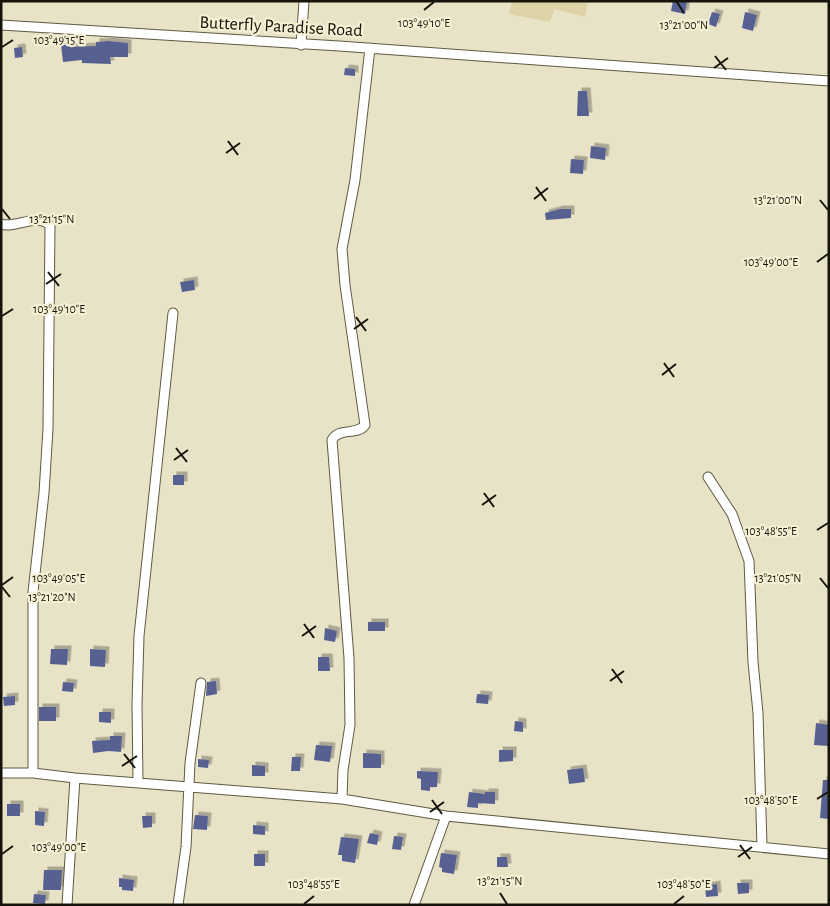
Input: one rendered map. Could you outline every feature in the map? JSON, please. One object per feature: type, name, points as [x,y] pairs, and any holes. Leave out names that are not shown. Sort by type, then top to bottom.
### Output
[{"type":"street","points":[[301,45],[304,1]]},
{"type":"street","name":"Butterfly Paradise Road","points":[[1,25],[370,48],[829,80]]},
{"type":"street","points":[[342,799],[343,770],[350,724],[349,658],[332,440],[334,435],[357,431],[365,425],[345,285],[342,249],[355,180],[370,48]]},
{"type":"street","points":[[1,224],[7,226],[38,220],[47,222],[50,226],[48,429],[44,493],[33,592],[33,773]]},
{"type":"street","points":[[138,782],[137,704],[139,636],[173,314]]},
{"type":"street","points":[[708,476],[732,514],[749,561],[753,662],[758,713],[762,846]]},
{"type":"street","points":[[178,905],[186,847],[188,786],[201,683]]},
{"type":"street","points":[[1,774],[33,773],[342,799],[446,816],[829,854]]},
{"type":"street","points":[[67,905],[75,778]]},
{"type":"street","points":[[414,905],[446,816]]},
{"type":"shaded area","points":[[512,1],[588,1],[585,17],[554,9],[550,22],[509,14]]},
{"type":"building","points":[[673,1],[687,1],[685,14],[671,11]]},
{"type":"building","points":[[712,12],[720,14],[716,27],[708,24]]},
{"type":"building","points":[[745,12],[757,15],[753,31],[742,28]]},
{"type":"building","points":[[96,42],[128,43],[128,57],[110,57],[111,64],[82,63],[82,60],[63,62],[61,45],[72,44],[72,47],[96,46]]},
{"type":"building","points":[[22,47],[23,57],[15,58],[14,48]]},
{"type":"building","points":[[345,68],[355,69],[355,76],[344,75]]},
{"type":"building","points":[[578,91],[587,91],[589,116],[577,116]]},
{"type":"building","points":[[591,146],[606,148],[605,160],[590,158]]},
{"type":"building","points":[[571,159],[584,160],[583,174],[570,173]]},
{"type":"building","points":[[560,209],[571,209],[571,218],[546,220],[545,213]]},
{"type":"building","points":[[194,280],[195,290],[182,292],[180,282]]},
{"type":"building","points":[[173,475],[184,475],[184,485],[173,485]]},
{"type":"building","points":[[368,622],[385,622],[385,631],[368,631]]},
{"type":"building","points":[[325,628],[337,631],[335,642],[324,640]]},
{"type":"building","points":[[51,649],[68,649],[67,665],[50,664]]},
{"type":"building","points":[[90,649],[106,650],[105,667],[90,666]]},
{"type":"building","points":[[318,657],[329,657],[330,671],[318,671]]},
{"type":"building","points":[[216,681],[217,694],[206,696],[207,682]]},
{"type":"building","points":[[63,682],[74,683],[73,692],[62,691]]},
{"type":"building","points":[[477,694],[489,695],[488,704],[476,703]]},
{"type":"building","points":[[15,696],[15,705],[4,706],[3,697]]},
{"type":"building","points":[[39,707],[56,707],[56,721],[39,721]]},
{"type":"building","points":[[99,712],[111,712],[111,723],[99,722]]},
{"type":"building","points":[[515,721],[523,722],[523,732],[514,731]]},
{"type":"building","points":[[816,723],[829,725],[829,746],[814,745]]},
{"type":"building","points":[[110,736],[122,736],[121,752],[93,753],[92,741],[110,740]]},
{"type":"building","points":[[316,745],[332,746],[330,762],[314,760]]},
{"type":"building","points":[[499,750],[513,750],[513,761],[499,762]]},
{"type":"building","points":[[363,753],[381,754],[381,768],[363,768]]},
{"type":"building","points":[[292,757],[301,757],[300,771],[291,771]]},
{"type":"building","points":[[198,759],[209,760],[208,768],[198,767]]},
{"type":"building","points":[[252,765],[265,766],[265,776],[252,776]]},
{"type":"building","points":[[583,768],[585,782],[569,784],[567,770]]},
{"type":"building","points":[[417,771],[438,772],[437,787],[430,787],[430,791],[421,790],[421,779],[417,778]]},
{"type":"building","points":[[823,780],[829,780],[829,819],[820,818]]},
{"type":"building","points":[[469,792],[485,794],[485,792],[495,792],[495,804],[478,803],[478,808],[467,807]]},
{"type":"building","points":[[7,804],[20,804],[20,816],[7,816]]},
{"type":"building","points":[[35,811],[45,812],[44,826],[35,825]]},
{"type":"building","points":[[195,815],[208,816],[207,830],[193,829]]},
{"type":"building","points":[[142,816],[152,816],[152,827],[143,828]]},
{"type":"building","points":[[253,825],[265,826],[265,835],[253,834]]},
{"type":"building","points":[[370,833],[379,835],[377,845],[367,843]]},
{"type":"building","points":[[394,836],[403,837],[401,850],[392,849]]},
{"type":"building","points":[[341,837],[359,839],[355,863],[342,861],[342,855],[338,855]]},
{"type":"building","points":[[441,853],[457,855],[454,874],[442,872],[442,868],[439,867]]},
{"type":"building","points":[[254,854],[265,854],[265,866],[254,866]]},
{"type":"building","points":[[497,857],[507,857],[508,867],[497,867]]},
{"type":"building","points":[[44,870],[62,870],[61,890],[43,890]]},
{"type":"building","points":[[119,878],[134,880],[133,891],[122,890],[122,887],[119,887]]},
{"type":"building","points":[[737,883],[749,883],[749,893],[738,894]]},
{"type":"building","points":[[717,884],[718,896],[706,897],[705,886]]},
{"type":"building","points":[[34,894],[46,895],[45,904],[33,903]]}]
